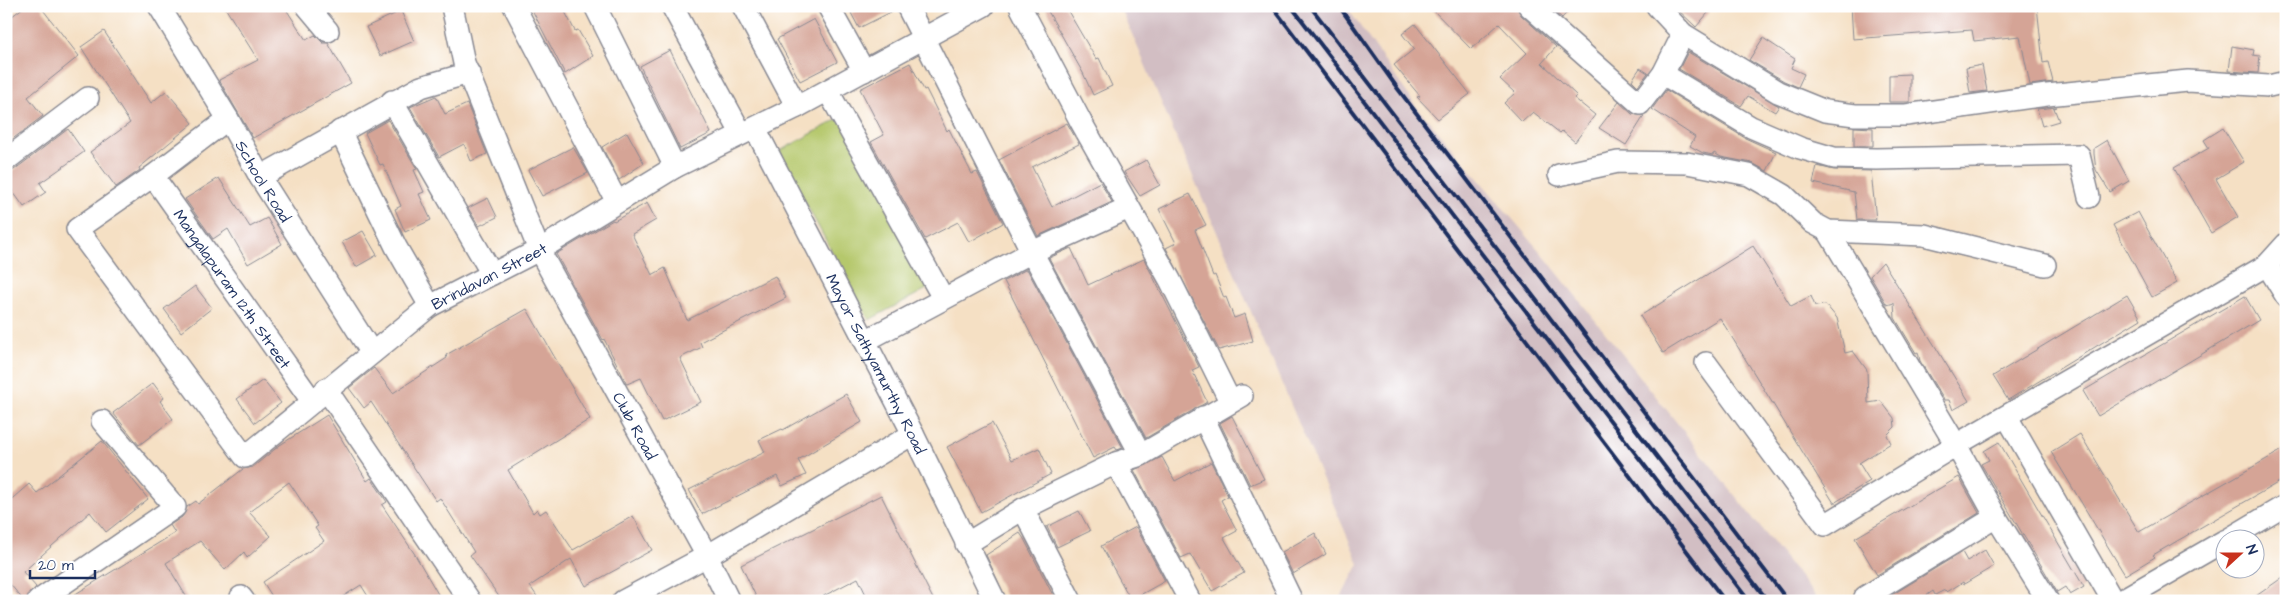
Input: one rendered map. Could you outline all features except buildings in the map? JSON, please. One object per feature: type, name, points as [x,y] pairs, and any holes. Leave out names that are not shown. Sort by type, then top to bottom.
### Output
[{"type":"street","name":"School Road","points":[[159,6],[228,119],[260,176],[372,353]]},
{"type":"street","points":[[307,6],[328,31]]},
{"type":"street","name":"Club Road","points":[[452,6],[469,73],[539,250],[707,556],[729,601]]},
{"type":"street","points":[[514,6],[617,202]]},
{"type":"street","points":[[595,6],[674,168]]},
{"type":"street","name":"Mayor Sathyamurthy Road","points":[[672,6],[748,131],[865,341],[995,601]]},
{"type":"street","points":[[743,6],[797,107]]},
{"type":"street","points":[[828,6],[864,71]]},
{"type":"street","points":[[906,6],[925,39],[1032,252],[1141,455]]},
{"type":"street","points":[[966,544],[1023,509],[1116,463],[1141,455],[1236,398],[1129,208],[1020,6]]},
{"type":"street","points":[[1529,6],[1640,104],[1664,74],[1683,34]]},
{"type":"street","points":[[1657,6],[1683,34],[1778,92],[1825,111],[1855,115],[1906,115],[2047,95],[2188,81],[2269,86],[2286,82]]},
{"type":"street","name":"Brindavan Street","points":[[152,176],[77,229],[245,456],[430,306],[539,250],[674,168],[828,91],[978,8]]},
{"type":"street","points":[[260,176],[392,101],[421,87],[469,73]]},
{"type":"street","points":[[1664,74],[1751,127],[1800,148],[1834,158],[1876,159],[2079,155],[2089,197]]},
{"type":"street","points":[[828,91],[943,298]]},
{"type":"street","points":[[6,160],[88,98]]},
{"type":"street","points":[[392,101],[492,274]]},
{"type":"street","points":[[152,176],[228,119]]},
{"type":"street","points":[[340,131],[396,247],[430,306]]},
{"type":"street","points":[[1559,175],[1618,162],[1687,163],[1749,175],[1784,194],[1813,223],[1828,231],[1924,235],[2045,265]]},
{"type":"street","name":"Mangalapuram 12th Street","points":[[152,176],[319,395],[470,601]]},
{"type":"street","points":[[865,341],[1032,252],[1129,208]]},
{"type":"street","points":[[1828,231],[1956,445],[1996,517],[2048,601]]},
{"type":"street","points":[[1706,363],[1825,525],[1956,445],[2267,265],[2286,244]]},
{"type":"street","points":[[2267,265],[2286,296]]},
{"type":"street","points":[[1203,417],[1292,601]]},
{"type":"street","points":[[2007,417],[2114,601]]},
{"type":"street","points":[[38,601],[175,507],[102,421]]},
{"type":"street","points":[[623,601],[707,556],[913,434]]},
{"type":"street","points":[[1116,463],[1190,601]]},
{"type":"street","points":[[2244,530],[2286,506]]},
{"type":"street","points":[[1023,509],[1071,601]]},
{"type":"street","points":[[1865,597],[1996,517]]},
{"type":"street","points":[[2120,601],[2214,547]]},
{"type":"shaded area","points":[[1120,6],[1346,6],[1416,106],[1544,256],[1819,601],[1339,601],[1359,564]]},
{"type":"green space","points":[[842,117],[936,284],[869,320],[778,152]]},
{"type":"railway","points":[[1272,6],[1725,601]]},
{"type":"railway","points":[[1291,6],[1749,601]]},
{"type":"railway","points":[[1310,6],[1768,601]]},
{"type":"railway","points":[[1339,6],[1398,89],[1788,601]]}]
